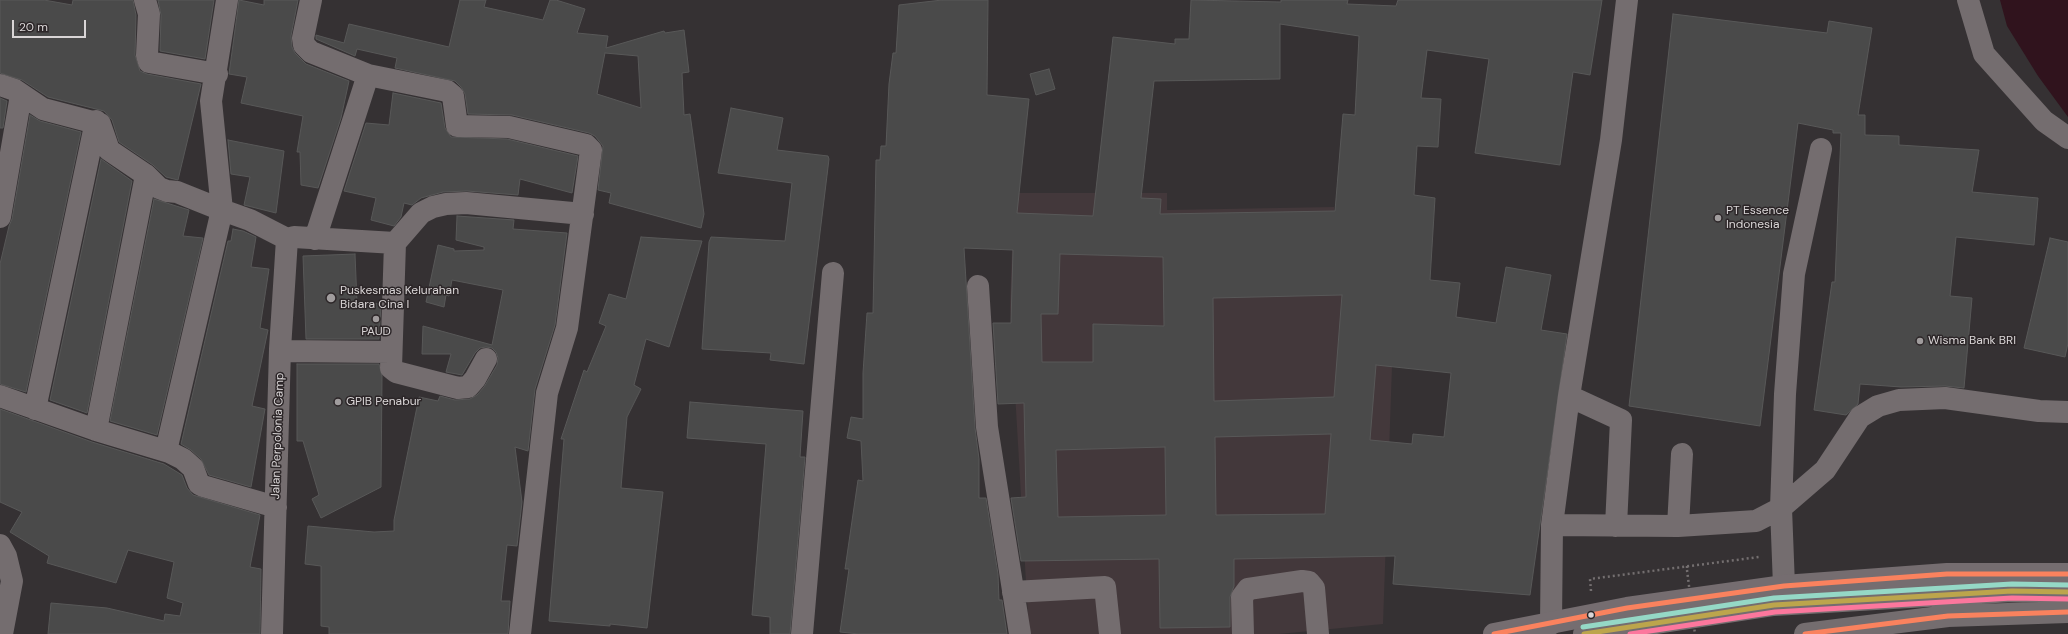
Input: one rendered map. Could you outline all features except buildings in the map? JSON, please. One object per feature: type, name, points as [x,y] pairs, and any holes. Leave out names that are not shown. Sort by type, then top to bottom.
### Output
[{"type":"main road","points":[[1494,634],[1627,608],[1784,586],[1947,574],[2068,574]]},
{"type":"street","points":[[145,0],[150,14],[147,55],[149,62],[217,74]]},
{"type":"street","points":[[166,452],[222,210],[211,101],[217,74],[227,0]]},
{"type":"street","points":[[311,0],[303,38],[304,45],[311,52],[368,75],[447,91],[453,96],[457,126],[509,127],[589,146],[591,150],[567,328],[547,392],[520,634]]},
{"type":"street","points":[[1551,624],[1552,525],[1570,396],[1611,140],[1627,0]]},
{"type":"street","points":[[1968,0],[1984,54],[2044,121],[2068,138]]},
{"type":"street","points":[[315,239],[368,75]]},
{"type":"street","points":[[0,85],[21,94],[43,110],[96,122],[103,127],[110,150],[146,175],[162,190],[177,192],[250,220],[287,239],[294,237],[395,243]]},
{"type":"street","points":[[0,217],[21,94]]},
{"type":"street","points":[[35,409],[96,122]]},
{"type":"street","points":[[1784,586],[1781,508],[1785,394],[1794,274],[1822,149]]},
{"type":"street","points":[[96,430],[146,175]]},
{"type":"street","points":[[486,359],[472,383],[468,387],[458,388],[396,372],[391,368],[395,243],[421,213],[433,207],[446,204],[466,203],[583,214]]},
{"type":"street","name":"Jalan Perpolonia Camp","points":[[272,634],[281,351],[287,239]]},
{"type":"street","points":[[802,634],[833,273]]},
{"type":"street","points":[[978,286],[987,427],[1020,634]]},
{"type":"street","points":[[281,351],[392,352]]},
{"type":"street","points":[[0,396],[96,430],[166,452],[183,460],[193,468],[199,484],[276,508]]},
{"type":"street","points":[[1570,396],[1621,420],[1616,526]]},
{"type":"street","points":[[1552,525],[1678,526],[1756,521],[1781,508],[1825,470],[1860,417],[1878,406],[1898,400],[1945,398],[2039,411],[2068,412]]},
{"type":"street","points":[[1678,526],[1682,454]]},
{"type":"street","points":[[0,545],[6,556],[12,581],[2,634]]},
{"type":"street","points":[[1239,634],[1242,597],[1248,589],[1302,581],[1309,582],[1314,588],[1318,634]]},
{"type":"street","points":[[1013,592],[1105,588],[1110,634]]},
{"type":"street","points":[[1584,634],[1774,605],[1872,598],[2012,591],[2068,592]]},
{"type":"street","points":[[1805,634],[1948,616],[2068,612]]},
{"type":"path","points":[[1591,596],[1590,579],[1763,556]]},
{"type":"path","points":[[1687,566],[1695,634]]},
{"type":"path","points":[[1681,575],[1689,574]]},
{"type":"shaded area","points":[[2000,0],[2068,0],[2068,117],[2038,76],[2007,26]]},
{"type":"shaded area","points":[[1014,193],[1167,193],[1167,210],[1334,207],[1334,222],[1397,224],[1383,624],[1279,634],[1029,634],[1010,306]]},
{"type":"transit line","points":[[1494,634],[1627,608],[1784,586],[1947,574],[2068,574]]},
{"type":"transit line","points":[[1583,627],[1774,598],[2012,584],[2068,585]]},
{"type":"transit line","points":[[1584,634],[1774,605],[2012,591],[2068,592]]},
{"type":"transit line","points":[[1630,634],[1775,612],[2012,598],[2068,599]]},
{"type":"transit line","points":[[1805,634],[1948,616],[2068,612]]},
{"type":"place","name":"PT Essence Indonesia","points":[[1718,218]]},
{"type":"place","name":"Puskesmas Kelurahan Bidara Cina I","points":[[331,298]]},
{"type":"place","name":"PAUD","points":[[376,319]]},
{"type":"place","name":"Wisma Bank BRI","points":[[1920,341]]},
{"type":"place","name":"GPIB Penabur","points":[[338,402]]}]
